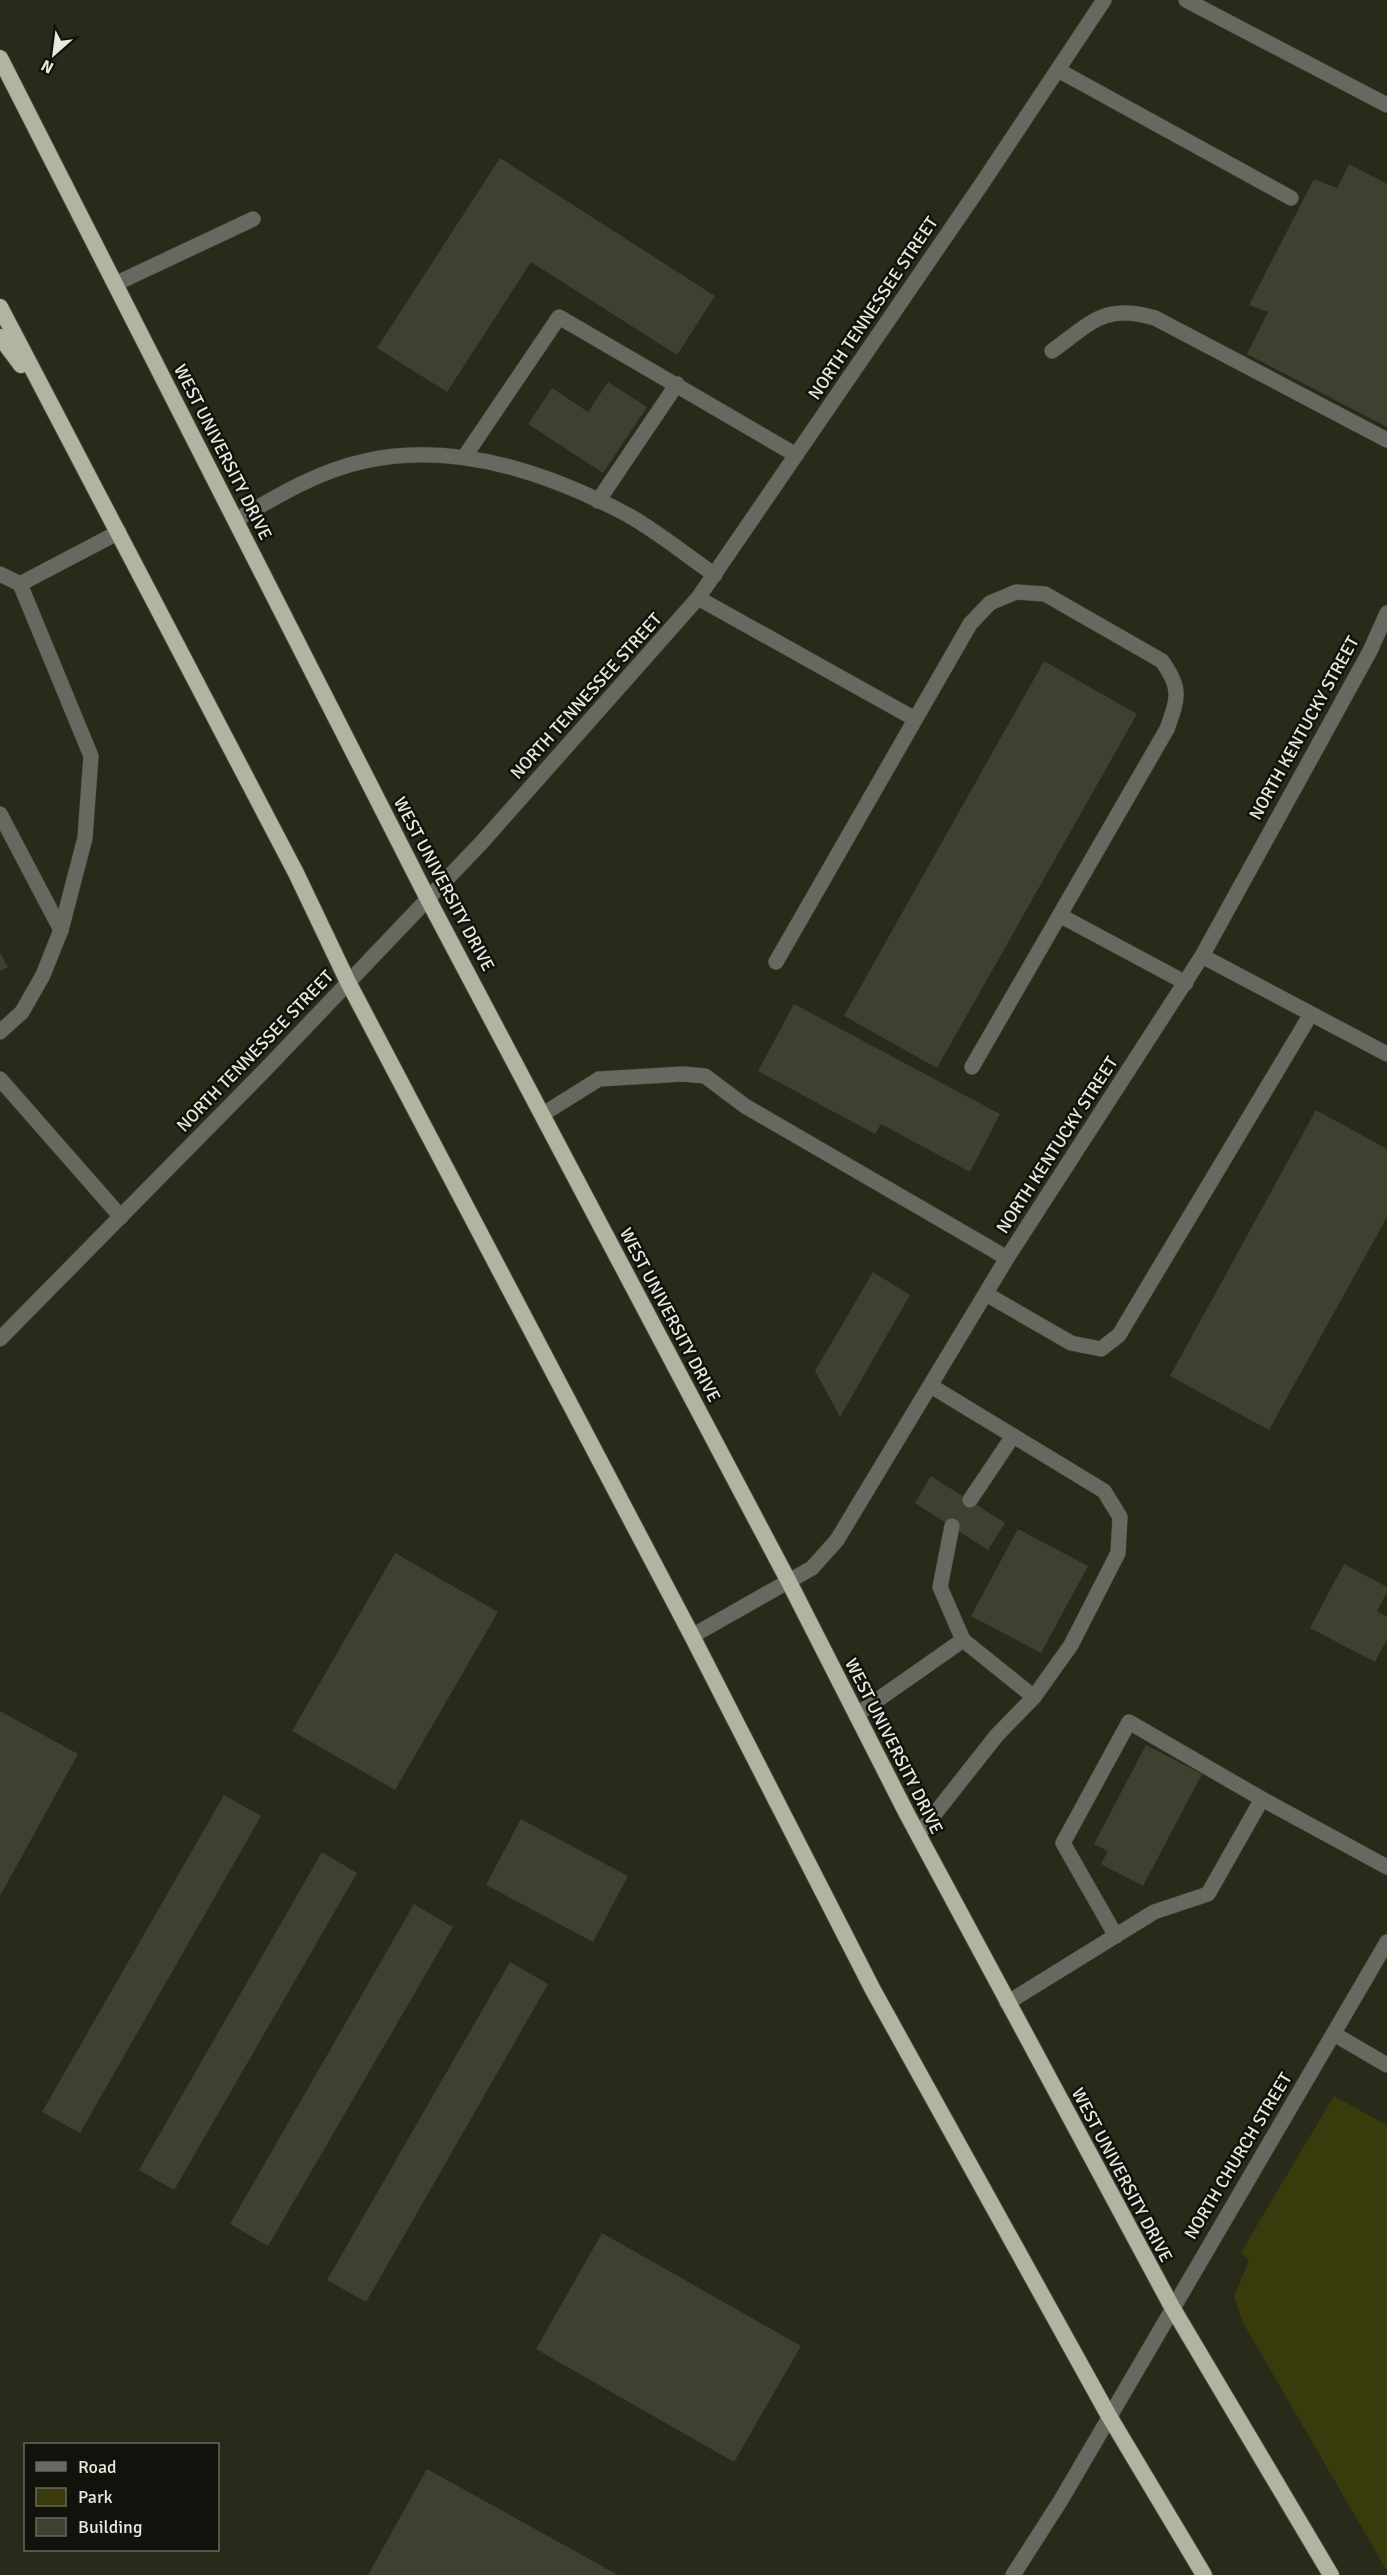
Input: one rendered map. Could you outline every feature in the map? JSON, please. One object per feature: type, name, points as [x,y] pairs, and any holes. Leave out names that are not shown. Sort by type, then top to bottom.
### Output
[{"type":"highway","name":"WEST UNIVERSITY DRIVE","points":[[0,58],[428,899],[789,1582],[918,1835],[1172,2307],[1331,2575]]},
{"type":"highway","points":[[0,307],[296,873],[348,982],[692,1636],[873,1990],[1109,2416],[1204,2575]]},
{"type":"highway","points":[[0,337],[49,402]]},
{"type":"street","name":"NORTH TENNESSEE STREET","points":[[0,1339],[428,899],[514,807],[698,598],[1104,0]]},
{"type":"street","points":[[1186,0],[1387,105]]},
{"type":"street","points":[[1058,70],[1291,198]]},
{"type":"street","points":[[115,284],[253,219]]},
{"type":"street","points":[[1052,351],[1089,324],[1113,312],[1132,311],[1155,318],[1387,440]]},
{"type":"street","points":[[465,456],[558,317],[796,455]]},
{"type":"street","points":[[598,501],[677,384]]},
{"type":"street","points":[[236,519],[303,482],[365,461],[430,453],[465,456],[529,474],[598,501],[629,516],[715,575]]},
{"type":"street","points":[[20,584],[119,532]]},
{"type":"street","points":[[0,574],[20,584],[91,756],[85,838],[61,930],[43,975],[22,1012],[0,1032]]},
{"type":"street","points":[[776,962],[970,624],[990,603],[1016,592],[1046,594],[1162,661],[1175,679],[1178,698],[1167,729],[972,1067]]},
{"type":"street","points":[[698,598],[915,719]]},
{"type":"street","name":"NORTH KENTUCKY STREET","points":[[692,1636],[812,1568],[837,1540],[1007,1258],[1202,956],[1370,651],[1387,613]]},
{"type":"street","points":[[0,814],[61,930]]},
{"type":"street","points":[[1061,916],[1186,982]]},
{"type":"street","points":[[1202,956],[1387,1054]]},
{"type":"street","points":[[986,1294],[1071,1343],[1101,1349],[1119,1335],[1311,1014]]},
{"type":"street","points":[[543,1114],[599,1079],[683,1074],[705,1077],[745,1106],[1007,1258]]},
{"type":"street","points":[[0,1080],[121,1217]]},
{"type":"street","points":[[918,1835],[997,1735],[1034,1697],[1071,1645],[1118,1552],[1120,1517],[1104,1491],[931,1386]]},
{"type":"street","points":[[970,1500],[1013,1436]]},
{"type":"street","points":[[952,1526],[940,1587],[963,1640],[1034,1697]]},
{"type":"street","points":[[856,1715],[963,1640]]},
{"type":"street","points":[[1116,1936],[1063,1842],[1129,1722],[1262,1799],[1387,1867]]},
{"type":"street","points":[[1007,2003],[1154,1912],[1208,1894],[1262,1799]]},
{"type":"street","name":"NORTH CHURCH STREET","points":[[1012,2575],[1061,2500],[1387,1942]]},
{"type":"street","points":[[1334,2034],[1387,2065]]},
{"type":"green space","points":[[1334,2096],[1387,2125],[1387,2571],[1242,2321],[1234,2297],[1249,2260],[1241,2252]]},
{"type":"building","points":[[500,158],[715,296],[677,355],[531,262],[447,392],[377,348]]},
{"type":"building","points":[[1349,164],[1387,184],[1387,427],[1247,354],[1268,312],[1249,305],[1314,179],[1337,188]]},
{"type":"building","points":[[608,382],[647,407],[603,473],[528,424],[552,388],[588,412]]},
{"type":"building","points":[[1044,661],[1137,714],[937,1068],[844,1016]]},
{"type":"building","points":[[0,953],[8,967],[0,971]]},
{"type":"building","points":[[794,1004],[1000,1114],[970,1172],[881,1124],[875,1134],[758,1071]]},
{"type":"building","points":[[1316,1110],[1387,1149],[1387,1217],[1269,1430],[1170,1376]]},
{"type":"building","points":[[873,1272],[910,1295],[840,1417],[815,1371]]},
{"type":"building","points":[[931,1476],[1005,1523],[988,1550],[915,1503]]},
{"type":"building","points":[[1018,1529],[1088,1566],[1041,1653],[971,1616]]},
{"type":"building","points":[[395,1553],[498,1612],[395,1790],[292,1731]]},
{"type":"building","points":[[1344,1564],[1387,1587],[1387,1592],[1377,1611],[1387,1617],[1387,1639],[1375,1662],[1310,1628]]},
{"type":"building","points":[[0,1711],[78,1754],[0,1896]]},
{"type":"building","points":[[1146,1745],[1202,1774],[1143,1886],[1101,1864],[1108,1851],[1094,1844]]},
{"type":"building","points":[[224,1795],[261,1816],[80,2133],[42,2112]]},
{"type":"building","points":[[521,1819],[628,1876],[593,1942],[486,1885]]},
{"type":"building","points":[[322,1852],[357,1873],[174,2190],[139,2170]]},
{"type":"building","points":[[414,1904],[453,1927],[268,2246],[230,2224]]},
{"type":"building","points":[[510,1962],[548,1984],[366,2302],[327,2280]]},
{"type":"building","points":[[602,2233],[801,2346],[734,2462],[536,2349]]},
{"type":"building","points":[[427,2469],[618,2575],[368,2575]]}]
